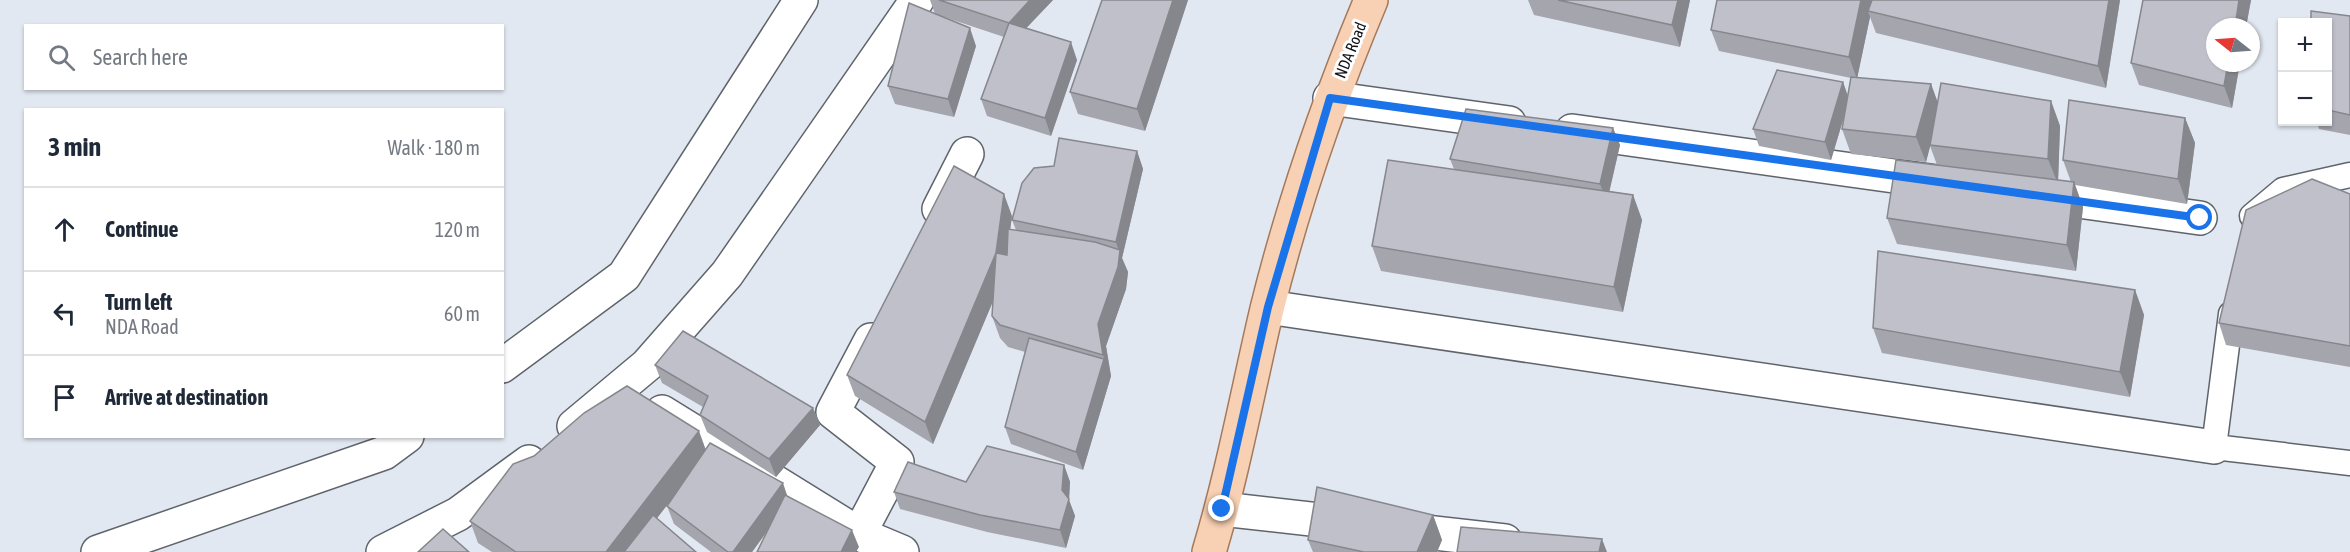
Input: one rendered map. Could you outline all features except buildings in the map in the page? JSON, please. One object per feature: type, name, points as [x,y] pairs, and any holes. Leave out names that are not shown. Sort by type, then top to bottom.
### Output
[{"type":"main road","name":"NDA Road","points":[[1209,552],[1222,509],[1268,307],[1330,98],[1371,0]]},
{"type":"street","points":[[504,365],[624,276],[801,0]]},
{"type":"street","points":[[383,552],[458,514],[511,477],[647,365],[727,274],[917,0]]},
{"type":"street","points":[[1330,98],[1969,186]]},
{"type":"street","points":[[924,237],[967,154]]},
{"type":"street","points":[[2004,191],[2200,218]]},
{"type":"street","points":[[1268,307],[2214,447]]},
{"type":"street","points":[[858,534],[897,462],[833,412],[887,309]]},
{"type":"street","points":[[622,387],[858,534],[902,552]]},
{"type":"street","points":[[98,552],[384,453],[404,438]]},
{"type":"street","points":[[1222,509],[1535,544]]},
{"type":"lane","points":[[2241,235],[2242,224],[2283,190],[2350,176]]},
{"type":"lane","points":[[2234,290],[2214,447],[2350,463]]},
{"type":"route","points":[[1222,509],[1268,307],[1330,98],[2200,218]]}]
